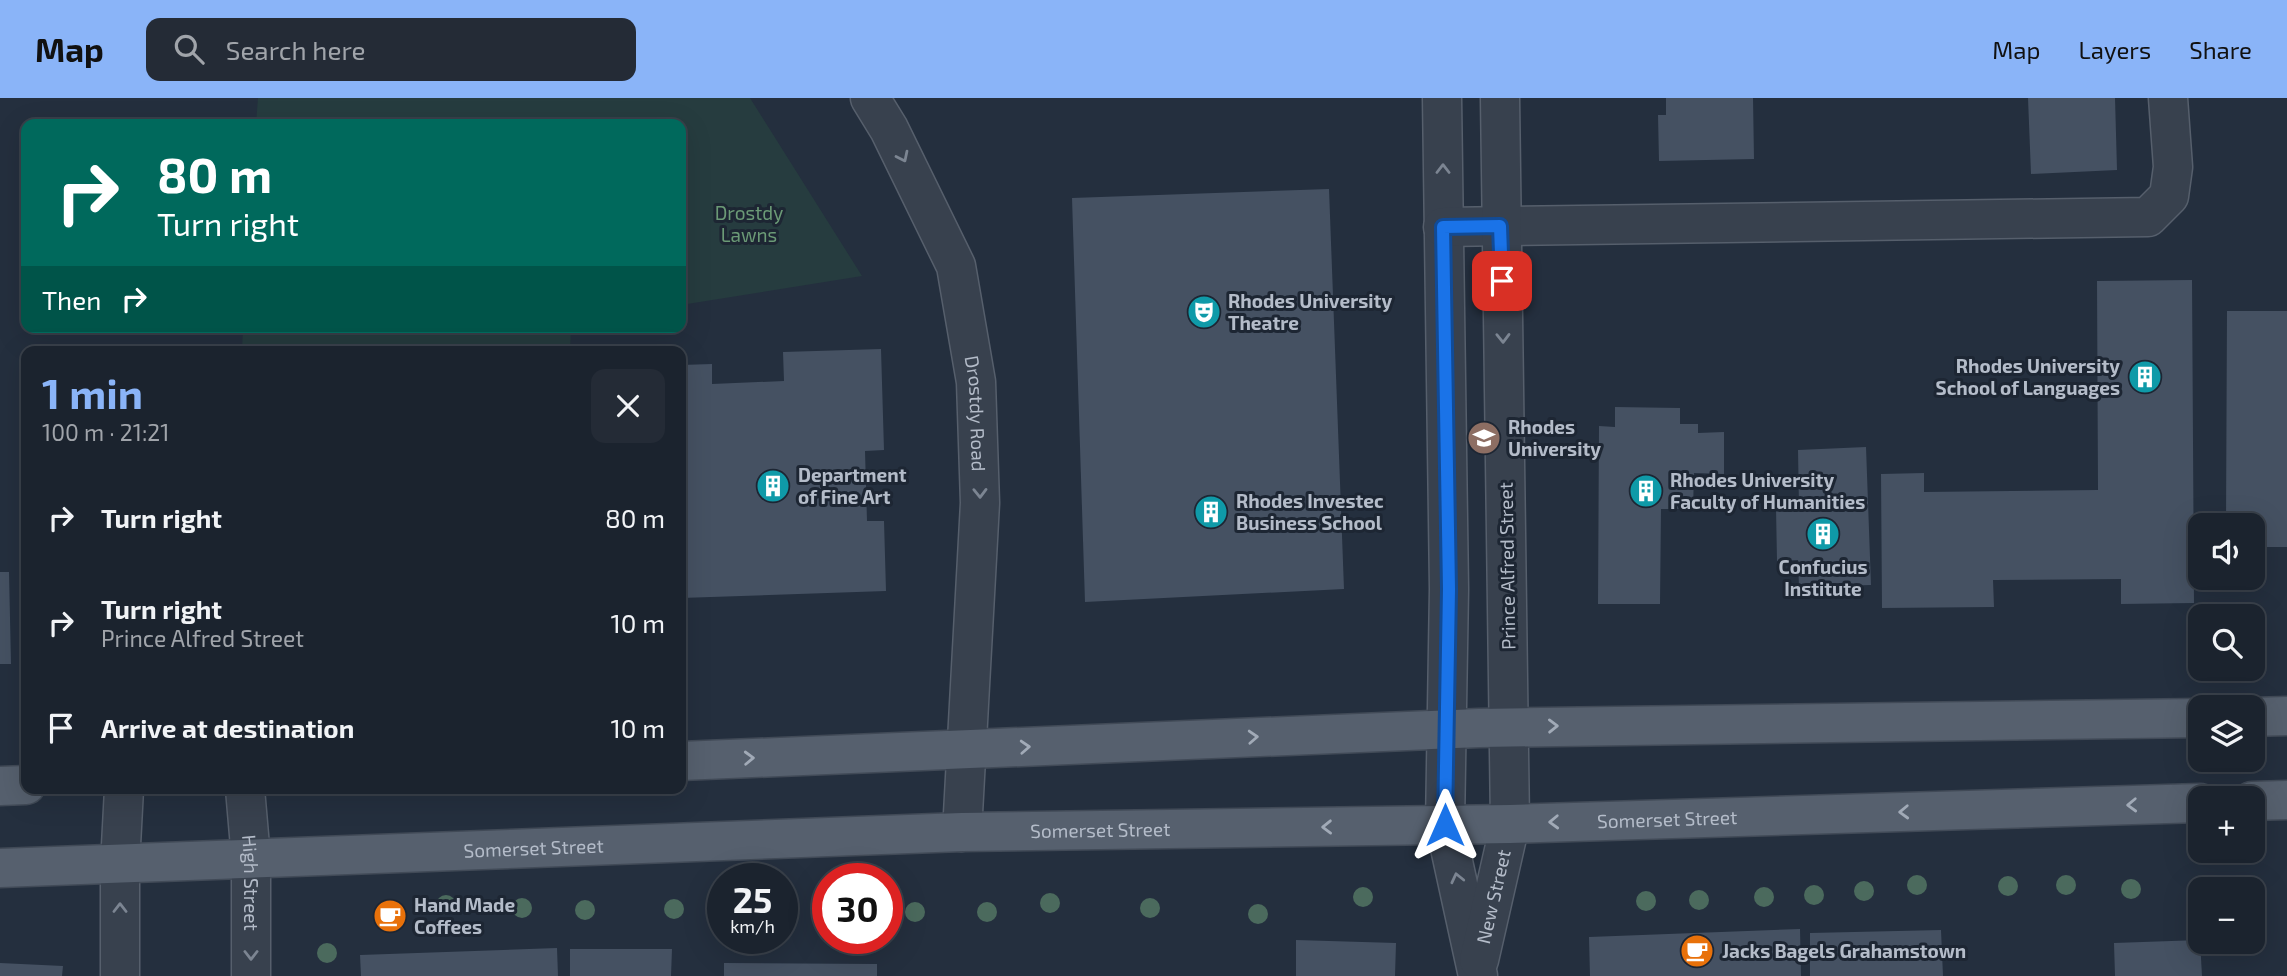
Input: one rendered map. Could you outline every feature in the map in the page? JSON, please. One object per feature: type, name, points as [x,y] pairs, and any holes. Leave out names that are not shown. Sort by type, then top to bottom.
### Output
[{"type":"main road","points":[[2265,717],[2287,716]]},
{"type":"main road","points":[[686,761],[1511,727],[2188,718]]},
{"type":"main road","points":[[0,786],[21,785]]},
{"type":"main road","points":[[2265,801],[2287,800]]},
{"type":"main road","name":"Somerset Street","points":[[0,868],[962,832],[1510,824],[2188,803]]},
{"type":"street","name":"Drostdy Road","points":[[870,98],[889,129],[956,266],[976,382],[980,503],[962,832]]},
{"type":"street","points":[[1442,98],[1449,589],[1445,825]]},
{"type":"street","name":"Prince Alfred Street","points":[[1500,98],[1500,226],[1511,727],[1510,824]]},
{"type":"street","points":[[1443,227],[2148,216],[2169,196],[2172,167],[2168,98]]},
{"type":"street","points":[[120,976],[120,864],[124,794]]},
{"type":"street","name":"High Street","points":[[245,794],[251,858],[251,976]]},
{"type":"street","name":"New Street","points":[[1478,972],[1510,824]]},
{"type":"street","name":"New Street","points":[[1445,825],[1478,972]]},
{"type":"green space","name":"Drostdy Lawns","points":[[258,98],[750,98],[862,276],[686,304],[686,119],[256,119]]},
{"type":"green space","points":[[243,333],[571,333],[570,346],[242,346]]},
{"type":"building","points":[[1666,98],[1753,98],[1754,159],[1659,161],[1658,115],[1666,115]]},
{"type":"building","points":[[2028,98],[2115,98],[2117,170],[2031,174]]},
{"type":"building","points":[[1329,189],[1344,589],[1085,602],[1072,198]]},
{"type":"building","name":"Rhodes University School of Languages","points":[[2192,280],[2193,513],[2188,513],[2188,590],[2194,590],[2194,603],[2121,604],[2121,579],[1993,580],[1994,607],[1882,608],[1881,474],[1924,473],[1924,492],[2098,490],[2097,281]]},
{"type":"building","points":[[2227,311],[2287,311],[2287,547],[2265,547],[2265,513],[2226,513]]},
{"type":"building","name":"Department of Fine Art","points":[[881,349],[884,450],[865,451],[867,521],[884,521],[886,591],[686,598],[686,365],[712,364],[712,384],[784,381],[783,352]]},
{"type":"building","name":"Rhodes University Faculty of Humanities","points":[[1615,407],[1680,408],[1680,424],[1698,424],[1698,433],[1724,432],[1724,474],[1694,473],[1693,509],[1661,509],[1660,604],[1598,604],[1599,426],[1615,427]]},
{"type":"building","name":"Confucius Institute","points":[[1866,447],[1871,585],[1799,587],[1798,560],[1777,561],[1776,508],[1799,507],[1798,450]]},
{"type":"building","points":[[0,572],[9,572],[11,664],[0,664]]},
{"type":"building","points":[[1800,929],[1801,976],[1590,976],[1589,937]]},
{"type":"building","points":[[1941,930],[1943,976],[1810,976],[1810,933]]},
{"type":"building","points":[[1296,940],[1396,943],[1395,976],[1296,976]]},
{"type":"building","points":[[2188,940],[2188,954],[2201,954],[2202,976],[2115,976],[2114,943]]},
{"type":"building","points":[[557,948],[558,976],[361,976],[360,955]]},
{"type":"building","points":[[570,949],[672,949],[671,976],[570,976]]},
{"type":"building","points":[[0,963],[63,966],[62,976],[0,976]]},
{"type":"building","points":[[724,963],[877,964],[877,976],[724,976]]},
{"type":"place","name":"Rhodes University Theatre","points":[[1204,312]]},
{"type":"place","name":"Rhodes University School of Languages","points":[[2145,377]]},
{"type":"place","name":"Rhodes University","points":[[1484,438]]},
{"type":"place","name":"Department of Fine Art","points":[[773,486]]},
{"type":"place","name":"Rhodes University Faculty of Humanities","points":[[1646,491]]},
{"type":"place","name":"Rhodes Investec Business School","points":[[1211,512]]},
{"type":"place","name":"Confucius Institute","points":[[1823,534]]},
{"type":"place","name":"Hand Made Coffees","points":[[390,916]]},
{"type":"place","name":"Jacks Bagels Grahamstown","points":[[1697,951]]},
{"type":"route","points":[[1445,825],[1449,589],[1443,227],[1500,226],[1502,281]]}]
